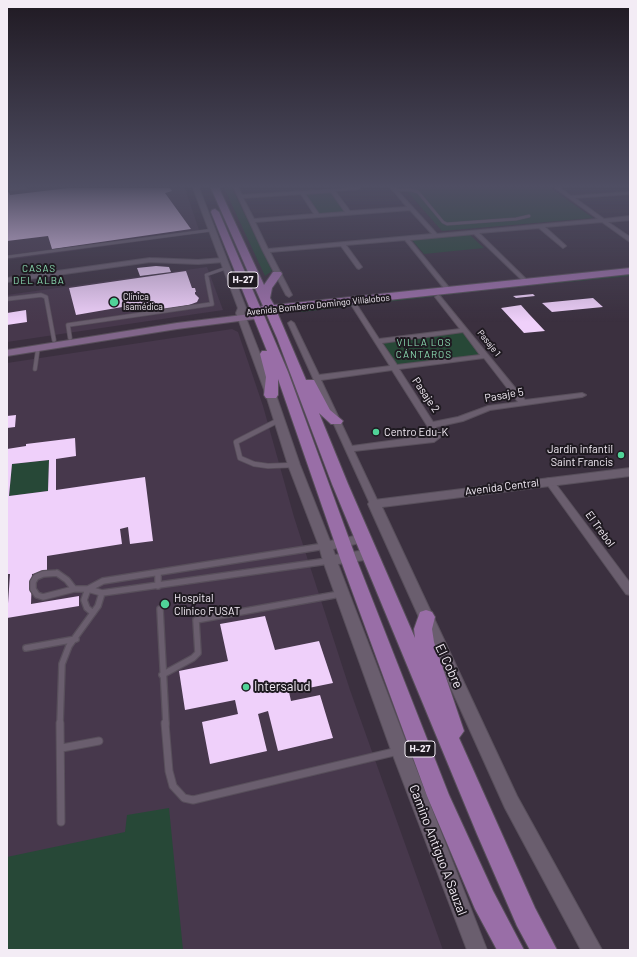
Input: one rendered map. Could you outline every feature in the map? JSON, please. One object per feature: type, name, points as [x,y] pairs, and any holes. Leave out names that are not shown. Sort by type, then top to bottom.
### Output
[{"type":"main road","points":[[214,233],[232,252],[231,264],[227,270]]},
{"type":"main road","name":"H-27","points":[[224,233],[282,372],[337,552],[438,796],[484,900],[511,950]]},
{"type":"main road","name":"H-27","points":[[235,233],[271,312],[340,484],[460,767],[526,917],[544,950]]},
{"type":"main road","name":"Avenida Bombero Domingo Villalobos","points":[[271,312],[630,271]]},
{"type":"main road","points":[[265,298],[267,288],[278,274]]},
{"type":"main road","name":"Avenida Bombero Domingo Villalobos","points":[[7,353],[38,348],[70,340],[257,313],[354,306],[630,277]]},
{"type":"main road","points":[[236,294],[242,286],[243,279]]},
{"type":"main road","name":"Avenida Bombero Domingo Villalobos","points":[[7,347],[54,340],[70,340]]},
{"type":"main road","points":[[270,342],[265,352],[272,377],[271,394]]},
{"type":"main road","points":[[292,363],[301,370],[325,412],[336,421]]},
{"type":"main road","points":[[426,617],[423,628],[426,642],[449,716],[460,767]]},
{"type":"street","name":"Camino Antiguo A Sauzal","points":[[213,233],[242,308],[241,316],[271,394],[294,465],[337,552],[342,593],[400,750],[477,950]]},
{"type":"street","points":[[257,233],[289,295]]},
{"type":"street","points":[[433,233],[436,236]]},
{"type":"street","points":[[266,251],[468,233]]},
{"type":"street","points":[[475,233],[526,282]]},
{"type":"street","points":[[548,233],[563,246]]},
{"type":"street","points":[[620,233],[630,240]]},
{"type":"street","points":[[406,238],[449,291]]},
{"type":"street","points":[[342,244],[359,267]]},
{"type":"street","points":[[7,280],[150,260],[223,260]]},
{"type":"street","name":"Pasaje 1","points":[[438,297],[523,403]]},
{"type":"street","name":"Pasaje 2","points":[[349,449],[434,439],[438,434],[354,306]]},
{"type":"street","name":"El Cobre","points":[[290,324],[511,802],[592,950]]},
{"type":"street","points":[[377,341],[465,330]]},
{"type":"street","points":[[316,378],[486,356]]},
{"type":"street","name":"Pasaje 5","points":[[432,424],[460,419],[485,409],[582,395]]},
{"type":"street","name":"Avenida Central","points":[[374,504],[630,472]]},
{"type":"street","name":"El Trebol","points":[[549,481],[627,581],[630,591]]},
{"type":"street","points":[[337,552],[367,546]]},
{"type":"street","points":[[337,552],[367,546]]},
{"type":"lane","points":[[7,257],[199,233]]},
{"type":"lane","points":[[70,340],[67,330],[68,325],[213,304],[206,275],[227,270]]},
{"type":"lane","points":[[7,299],[41,295],[46,296],[54,340]]},
{"type":"lane","points":[[35,369],[38,348]]},
{"type":"lane","points":[[279,420],[236,442],[240,458],[254,464],[261,465],[294,465]]},
{"type":"lane","points":[[93,613],[87,608],[84,600],[88,590],[103,581],[337,552]]},
{"type":"lane","points":[[74,589],[67,580],[57,573],[43,574],[36,577],[33,582],[33,589],[37,595],[43,597],[74,589],[102,593],[158,586],[337,552]]},
{"type":"lane","points":[[158,573],[158,586]]},
{"type":"lane","points":[[61,822],[62,748],[60,727],[62,664],[65,653],[98,606],[102,593]]},
{"type":"lane","points":[[162,675],[193,658],[198,653],[194,623],[196,620],[342,593]]},
{"type":"lane","points":[[160,609],[162,675],[169,771],[174,786],[178,793],[184,798],[193,800],[400,750]]},
{"type":"lane","points":[[26,648],[76,639]]},
{"type":"lane","points":[[62,748],[100,740]]},
{"type":"shaded area","points":[[7,233],[200,233],[7,260]]},
{"type":"shaded area","name":"Clínica Isamédica","points":[[207,267],[223,310],[7,342],[7,295]]},
{"type":"shaded area","name":"Hospital Clínico FUSAT","points":[[232,329],[238,332],[263,406],[294,517],[350,690],[443,950],[7,950],[7,363]]},
{"type":"green space","points":[[245,233],[254,233],[272,271],[265,276]]},
{"type":"green space","points":[[469,234],[484,248],[424,254],[411,239]]},
{"type":"green space","points":[[630,271],[630,276],[497,289],[301,312],[303,310],[455,291]]},
{"type":"green space","points":[[463,331],[483,356],[398,366],[382,341]]},
{"type":"green space","points":[[49,460],[48,491],[9,496],[12,464]]},
{"type":"green space","points":[[169,808],[183,950],[7,950],[7,857],[125,832],[127,815]]},
{"type":"building","points":[[7,233],[166,233],[52,249],[48,236],[7,241]]},
{"type":"building","points":[[156,266],[169,267],[171,272],[140,276],[137,268]]},
{"type":"building","points":[[186,271],[192,288],[195,288],[195,294],[199,298],[197,302],[189,305],[154,311],[151,302],[76,315],[69,288]]},
{"type":"building","points":[[533,294],[535,296],[516,298],[513,296]]},
{"type":"building","points":[[593,298],[603,307],[552,312],[542,303]]},
{"type":"building","points":[[521,305],[545,331],[524,333],[501,308]]},
{"type":"building","points":[[26,310],[27,322],[7,325],[7,313]]},
{"type":"building","points":[[16,415],[15,427],[7,428],[7,416]]},
{"type":"building","points":[[75,438],[76,456],[56,459],[56,490],[145,477],[153,541],[130,544],[128,527],[120,529],[122,544],[47,556],[47,572],[32,574],[31,604],[79,596],[79,606],[7,618],[10,574],[7,574],[7,449],[26,446],[26,444]],"holes":[[[49,460],[48,491],[9,496],[12,464]]]},
{"type":"building","name":"Intersalud","points":[[265,616],[275,650],[319,641],[333,683],[289,692],[291,701],[320,695],[333,738],[278,751],[268,711],[258,714],[267,751],[210,764],[202,722],[238,714],[235,700],[185,710],[179,671],[228,661],[220,624]]},
{"type":"place","name":"Clínica Isamédica","points":[[114,302]]},
{"type":"place","name":"Centro Edu-K","points":[[376,432]]},
{"type":"place","name":"Jardín infantil Saint Francis","points":[[621,455]]},
{"type":"place","name":"Hospital Clínico FUSAT","points":[[165,604]]},
{"type":"place","name":"Intersalud","points":[[246,687]]},
{"type":"district","name":"CASAS DEL ALBA","points":[[39,274]]},
{"type":"district","name":"VILLA LOS CÁNTAROS","points":[[424,348]]}]
